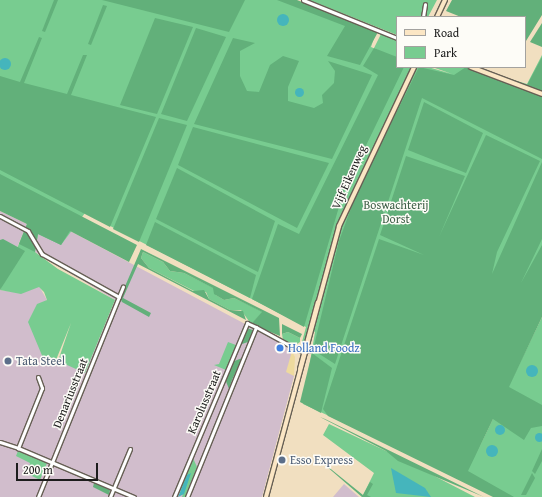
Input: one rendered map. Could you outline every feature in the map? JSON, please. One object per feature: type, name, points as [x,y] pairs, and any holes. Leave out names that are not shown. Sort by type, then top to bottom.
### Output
[{"type":"main road","points":[[437,16],[445,0]]},
{"type":"main road","points":[[474,68],[542,94]]},
{"type":"main road","name":"Vijf Eikenweg","points":[[266,497],[300,379],[320,296],[345,210],[412,69]]},
{"type":"street","points":[[303,0],[396,38]]},
{"type":"street","points":[[423,16],[425,4]]},
{"type":"street","points":[[0,216],[28,231],[42,254],[119,297]]},
{"type":"street","name":"Denariusstraat","points":[[38,497],[123,287]]},
{"type":"street","name":"Karolusstraat","points":[[174,497],[247,323],[256,327],[187,497]]},
{"type":"street","points":[[256,327],[296,348],[306,350]]},
{"type":"street","points":[[18,448],[42,388],[38,377]]},
{"type":"street","points":[[0,442],[18,448],[134,497]]},
{"type":"street","points":[[110,497],[130,449]]},
{"type":"shaded area","points":[[0,211],[27,224],[0,288]]},
{"type":"shaded area","points":[[70,231],[292,349],[294,376],[262,497],[0,497],[0,290],[21,293],[39,286],[47,300],[38,308],[47,364],[50,357],[85,372],[115,300],[35,252],[38,234]]},
{"type":"shaded area","points":[[344,484],[359,497],[333,497]]},
{"type":"green space","name":"Boswachterij Dorst","points":[[0,0],[293,0],[376,32],[371,47],[378,50],[374,48],[381,34],[396,41],[396,68],[431,68],[452,74],[435,68],[474,68],[527,84],[542,55],[542,311],[476,454],[542,317],[542,497],[505,497],[303,404],[315,332],[309,329],[306,342],[302,342],[306,327],[85,213],[61,245],[38,234],[35,252],[58,269],[115,300],[85,373],[58,361],[71,323],[56,360],[50,357],[46,365],[28,322],[37,304],[47,300],[44,292],[39,287],[21,294],[0,290],[27,224],[0,202]]},
{"type":"green space","points":[[54,0],[58,0],[45,32],[42,31]]},
{"type":"green space","points":[[102,0],[245,0],[229,32]]},
{"type":"green space","points":[[277,0],[297,0],[378,32],[360,65],[327,56],[345,26]]},
{"type":"green space","points":[[309,0],[437,0],[429,16],[396,16],[396,35]]},
{"type":"green space","points":[[452,0],[542,0],[542,15],[526,41],[526,16],[458,16],[446,11]]},
{"type":"green space","points":[[103,5],[107,6],[91,45],[88,44]]},
{"type":"green space","points":[[155,18],[193,27],[157,114],[120,105]]},
{"type":"green space","points":[[542,23],[542,47],[530,42]]},
{"type":"green space","points":[[196,28],[226,37],[187,121],[161,114]]},
{"type":"green space","points":[[39,37],[42,38],[24,83],[67,94],[83,55],[87,55],[71,95],[156,117],[110,227],[0,170],[0,76],[20,82]]},
{"type":"green space","points":[[233,38],[255,43],[240,51],[240,76],[247,91],[259,92],[270,65],[283,56],[299,61],[288,87],[288,101],[314,108],[323,103],[322,95],[334,83],[335,71],[328,61],[372,75],[332,159],[194,124]]},
{"type":"green space","points":[[374,48],[396,57],[396,68],[404,68],[343,193],[304,327],[252,299],[278,224],[299,234],[378,75],[363,66]]},
{"type":"green space","points":[[542,57],[542,91],[527,85]]},
{"type":"green space","points":[[419,68],[454,75],[464,68],[469,68],[542,96],[542,159],[422,98],[335,364],[313,350],[339,241],[357,192]]},
{"type":"green space","points":[[424,102],[483,133],[466,173],[408,150]]},
{"type":"green space","points":[[159,118],[187,125],[139,242],[113,229]]},
{"type":"green space","points":[[193,127],[329,163],[297,228],[178,165]]},
{"type":"green space","points":[[486,135],[540,161],[497,252],[492,274],[542,162],[542,239],[521,283],[542,245],[542,317],[509,387],[542,405],[542,426],[531,428],[524,440],[493,419],[468,471],[514,497],[493,497],[328,416],[323,409],[379,239],[424,255],[380,235],[406,156],[465,176],[439,237]]},
{"type":"green space","points":[[177,168],[275,221],[258,272],[156,219]]},
{"type":"green space","points":[[0,174],[137,245],[129,262],[70,231],[61,245],[38,234],[35,252],[19,244],[27,224],[0,211]]},
{"type":"green space","points":[[155,222],[256,275],[250,298],[146,245]]},
{"type":"green space","points":[[3,239],[25,251],[0,290],[0,240]]},
{"type":"green space","points":[[141,249],[279,318],[280,336],[251,324],[262,312],[234,298],[224,300],[214,294],[213,288],[184,273],[170,271],[163,262],[143,252],[141,258],[149,268],[193,291],[204,290],[209,299],[230,310],[243,311],[246,320],[138,264],[123,298],[151,313],[149,317],[122,302],[120,298]]},
{"type":"green space","points":[[143,252],[163,262],[170,271],[184,273],[214,288],[216,295],[224,300],[234,298],[263,312],[251,324],[241,310],[230,310],[209,299],[206,292],[194,291],[149,268],[141,258]]},
{"type":"green space","points":[[282,324],[302,334],[300,338],[288,332],[282,334]]},
{"type":"green space","points":[[246,328],[253,330],[248,342],[239,345]]},
{"type":"green space","points":[[288,332],[300,338],[300,342],[294,346],[283,340],[282,334]]},
{"type":"green space","points":[[228,342],[236,345],[226,370],[214,365],[219,364]]},
{"type":"green space","points":[[312,353],[332,368],[321,413],[300,402]]},
{"type":"green space","points":[[242,358],[229,389],[225,379],[232,362]]},
{"type":"green space","points":[[320,417],[484,497],[398,461],[386,451]]},
{"type":"green space","points":[[329,424],[386,451],[475,497],[362,497],[374,473],[323,435]]},
{"type":"green space","points":[[542,449],[542,461],[535,474],[532,471]]},
{"type":"green space","points":[[18,451],[47,463],[40,480],[28,474],[30,463],[16,456]]},
{"type":"green space","points":[[311,453],[363,495],[370,482],[373,484],[367,495],[371,497],[362,497]]},
{"type":"green space","points":[[193,458],[197,467],[185,497],[182,497],[190,473],[177,497]]},
{"type":"green space","points":[[532,473],[535,478],[526,495],[521,495]]},
{"type":"green space","points":[[94,483],[110,490],[109,495],[93,487]]},
{"type":"sand","points":[[292,351],[295,357],[294,376],[286,372]]},
{"type":"water","points":[[281,14],[285,14],[289,20],[285,26],[281,26],[277,22],[277,18]]},
{"type":"water","points":[[5,58],[9,60],[11,64],[9,68],[5,70],[1,68],[-1,64],[1,60]]},
{"type":"water","points":[[297,88],[301,88],[303,92],[301,96],[297,96],[295,94],[295,90]]},
{"type":"water","points":[[534,365],[537,366],[537,376],[530,377],[527,376],[526,369],[527,366]]},
{"type":"water","points":[[500,425],[505,430],[500,435],[495,430]]},
{"type":"water","points":[[539,432],[542,434],[543,439],[541,441],[539,442],[535,439],[534,437],[537,433]]},
{"type":"water","points":[[492,445],[496,447],[498,451],[496,455],[492,457],[488,455],[486,451],[488,447]]},
{"type":"water","points":[[391,468],[425,488],[431,497],[396,493]]},
{"type":"water","points":[[191,473],[184,494],[178,497],[187,475]]},
{"type":"place","name":"Holland Foodz","points":[[280,348]]},
{"type":"place","name":"Tata Steel","points":[[8,361]]},
{"type":"place","name":"Esso Express","points":[[282,460]]}]
